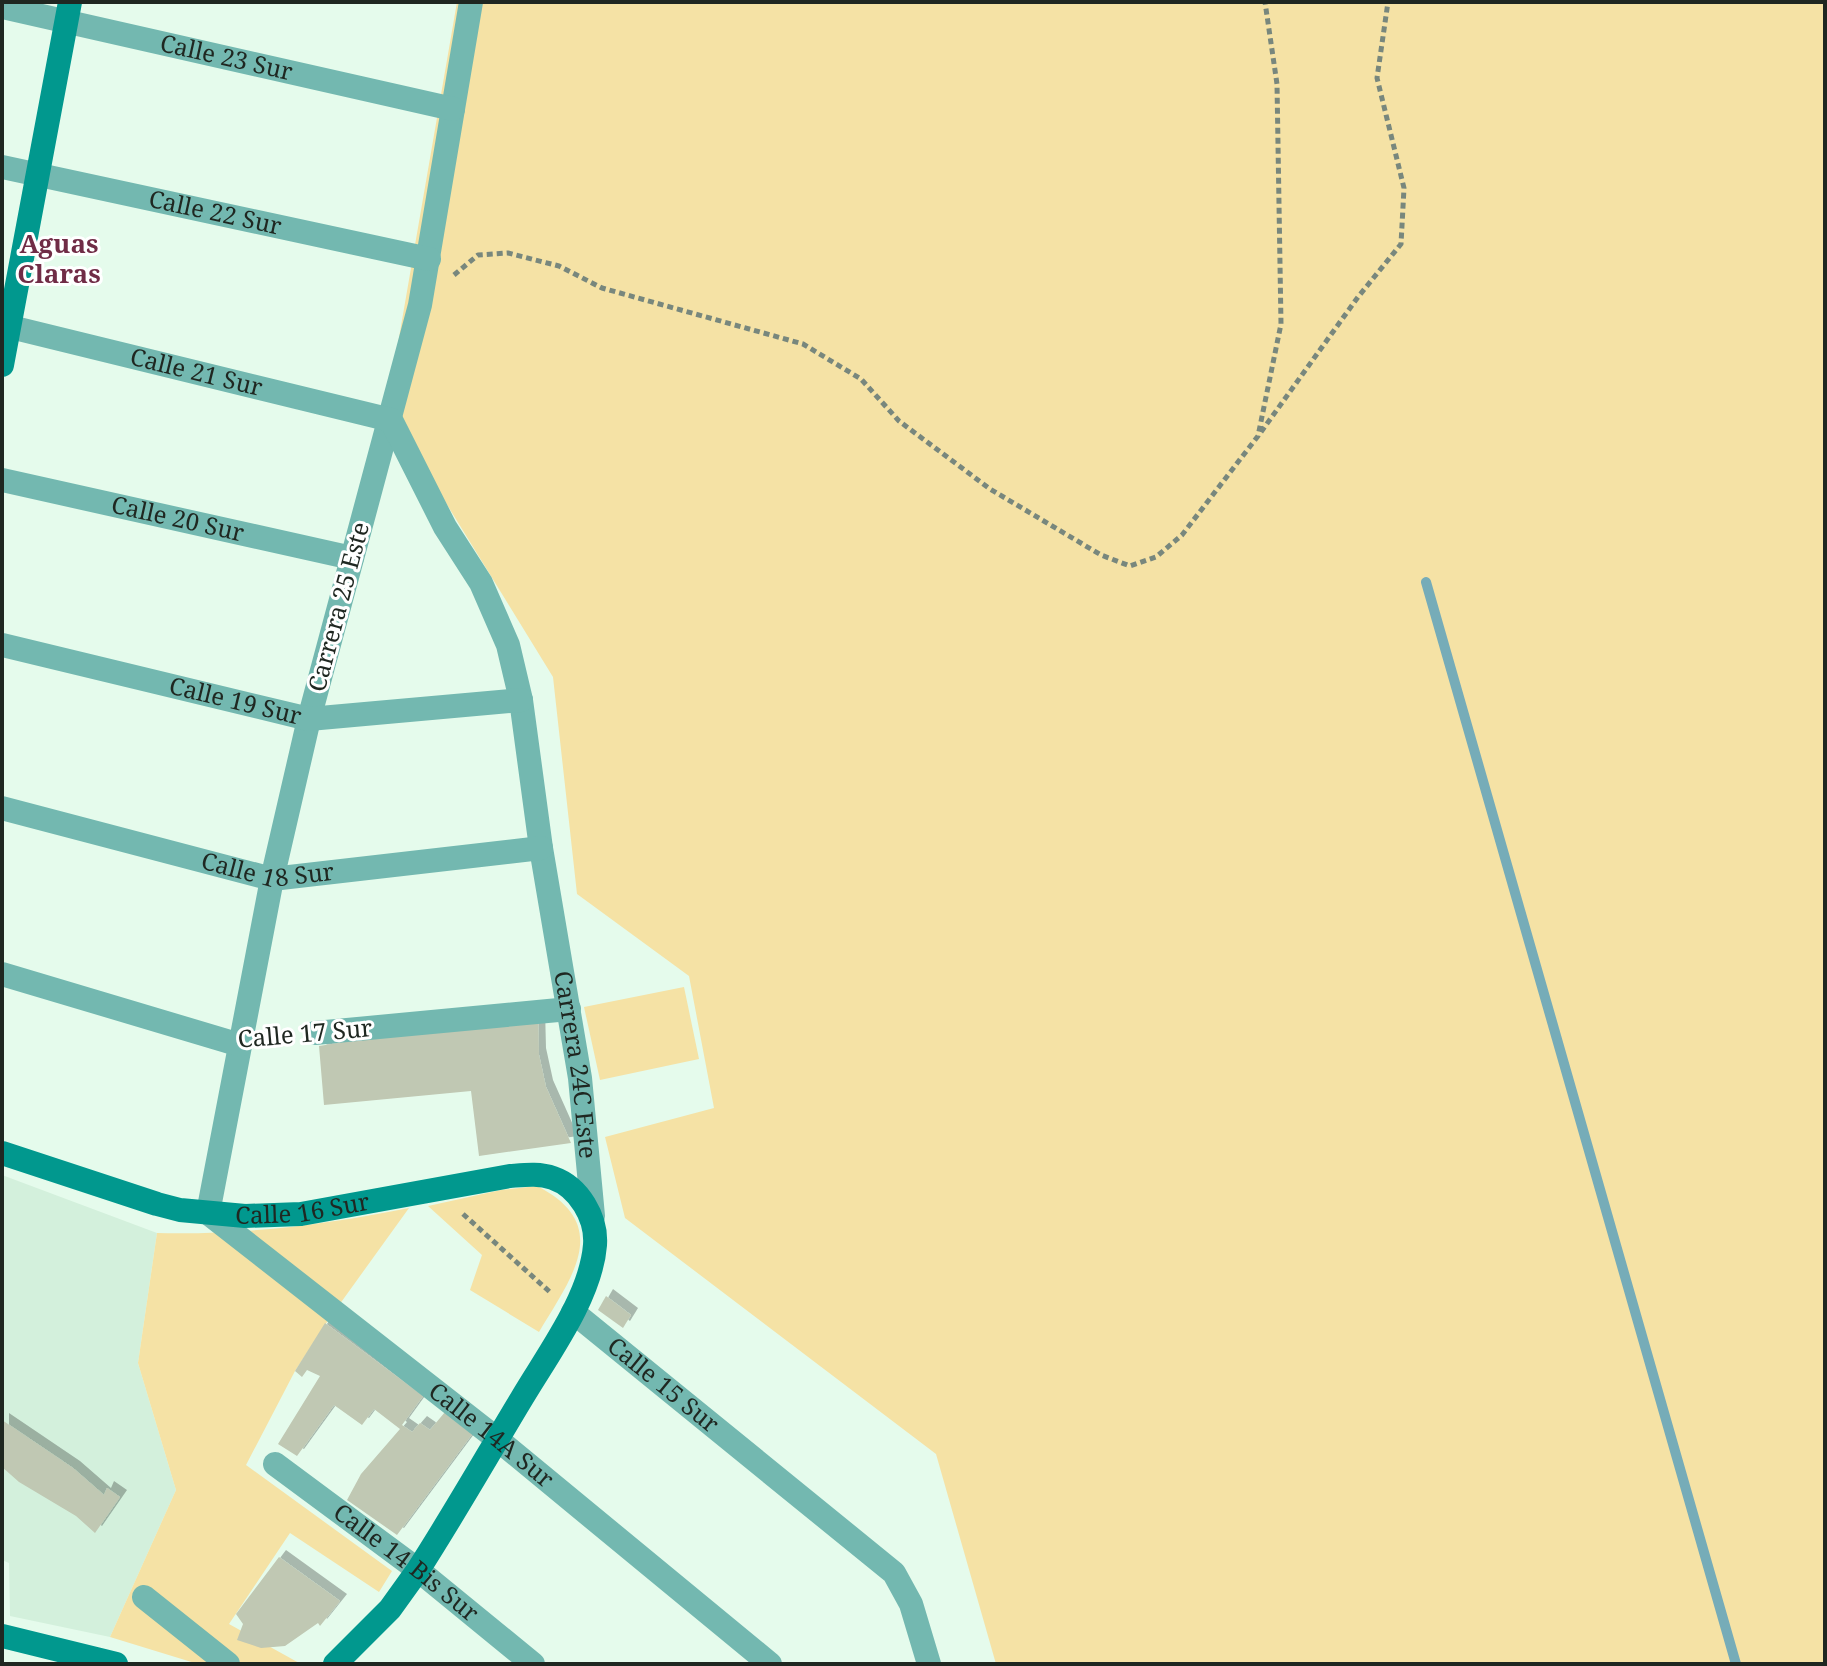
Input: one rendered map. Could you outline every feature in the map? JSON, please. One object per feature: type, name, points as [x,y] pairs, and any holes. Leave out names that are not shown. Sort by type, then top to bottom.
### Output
[{"type":"street","name":"Carrera 25 Este","points":[[208,1213],[272,879],[309,719],[420,305],[471,2]]},
{"type":"street","name":"Calle 23 Sur","points":[[2,7],[68,11],[453,109]]},
{"type":"street","points":[[2,365],[6,326],[68,11]]},
{"type":"street","name":"Calle 22 Sur","points":[[2,167],[429,259]]},
{"type":"street","name":"Calle 21 Sur","points":[[6,326],[391,420]]},
{"type":"street","name":"Carrera 24C Este","points":[[335,1664],[390,1609],[418,1570],[573,1312],[592,1262],[595,1243],[587,1144],[569,1009],[541,848],[521,700],[508,645],[481,583],[445,527],[391,420]]},
{"type":"street","name":"Calle 20 Sur","points":[[2,480],[352,558]]},
{"type":"street","name":"Calle 19 Sur","points":[[2,645],[309,719],[521,700]]},
{"type":"street","name":"Calle 18 Sur","points":[[2,808],[272,879],[541,848]]},
{"type":"street","name":"Calle 17 Sur","points":[[2,974],[240,1045]]},
{"type":"street","name":"Calle 17 Sur","points":[[315,1033],[569,1009]]},
{"type":"street","name":"Calle 16 Sur","points":[[2,1153],[157,1204],[208,1213],[245,1216],[301,1214],[510,1176],[544,1176],[569,1187],[593,1216]]},
{"type":"street","name":"Calle 14A Sur","points":[[208,1213],[497,1439],[770,1664]]},
{"type":"street","name":"Calle 15 Sur","points":[[573,1312],[894,1573],[911,1604],[929,1664]]},
{"type":"street","name":"Calle 14 Bis Sur","points":[[275,1464],[418,1570],[533,1664]]},
{"type":"street","points":[[144,1597],[228,1664]]},
{"type":"street","points":[[2,1636],[116,1664]]},
{"type":"path","points":[[1258,436],[1281,324],[1277,84],[1265,2]]},
{"type":"path","points":[[420,305],[478,255],[508,253],[559,266],[602,288],[803,344],[861,379],[899,421],[990,489],[1101,555],[1130,566],[1156,557],[1182,535],[1358,297],[1401,244],[1404,188],[1377,78],[1388,2]]},
{"type":"path","points":[[436,1190],[573,1312]]},
{"type":"shaded area","points":[[457,2],[1825,2],[1825,1664],[996,1664],[936,1454],[625,1218],[605,1137],[714,1108],[689,976],[577,894],[553,677],[387,407]]},
{"type":"shaded area","points":[[684,987],[699,1059],[600,1080],[584,1007]]},
{"type":"shaded area","points":[[2,1175],[157,1233],[138,1363],[176,1490],[110,1637],[10,1616],[9,1563],[2,1560]]},
{"type":"shaded area","points":[[537,1186],[561,1201],[574,1218],[580,1235],[573,1272],[539,1332],[470,1290],[482,1255],[428,1206],[501,1190]]},
{"type":"shaded area","points":[[409,1208],[295,1371],[246,1465],[392,1571],[379,1592],[290,1533],[229,1624],[301,1664],[198,1664],[110,1637],[176,1490],[138,1363],[157,1233],[284,1228]]},
{"type":"building","points":[[538,1015],[539,1055],[546,1087],[571,1143],[479,1156],[471,1091],[324,1105],[319,1046]]},
{"type":"building","points":[[606,1296],[631,1315],[623,1328],[598,1310]]},
{"type":"building","points":[[325,1323],[423,1396],[402,1425],[412,1432],[420,1423],[430,1430],[445,1412],[473,1433],[397,1535],[347,1500],[361,1474],[400,1429],[374,1409],[362,1425],[334,1405],[297,1456],[278,1444],[320,1376],[307,1370],[302,1377],[295,1371]]},
{"type":"building","points":[[2,1420],[73,1468],[104,1495],[107,1488],[120,1497],[95,1533],[76,1516],[19,1482],[2,1467]]},
{"type":"building","points":[[279,1557],[340,1601],[320,1626],[318,1623],[285,1646],[261,1648],[237,1640],[243,1624],[236,1614]]},
{"type":"waterway","points":[[1426,582],[1736,1664]]},
{"type":"district","name":"Aguas Claras","points":[[59,259]]}]
